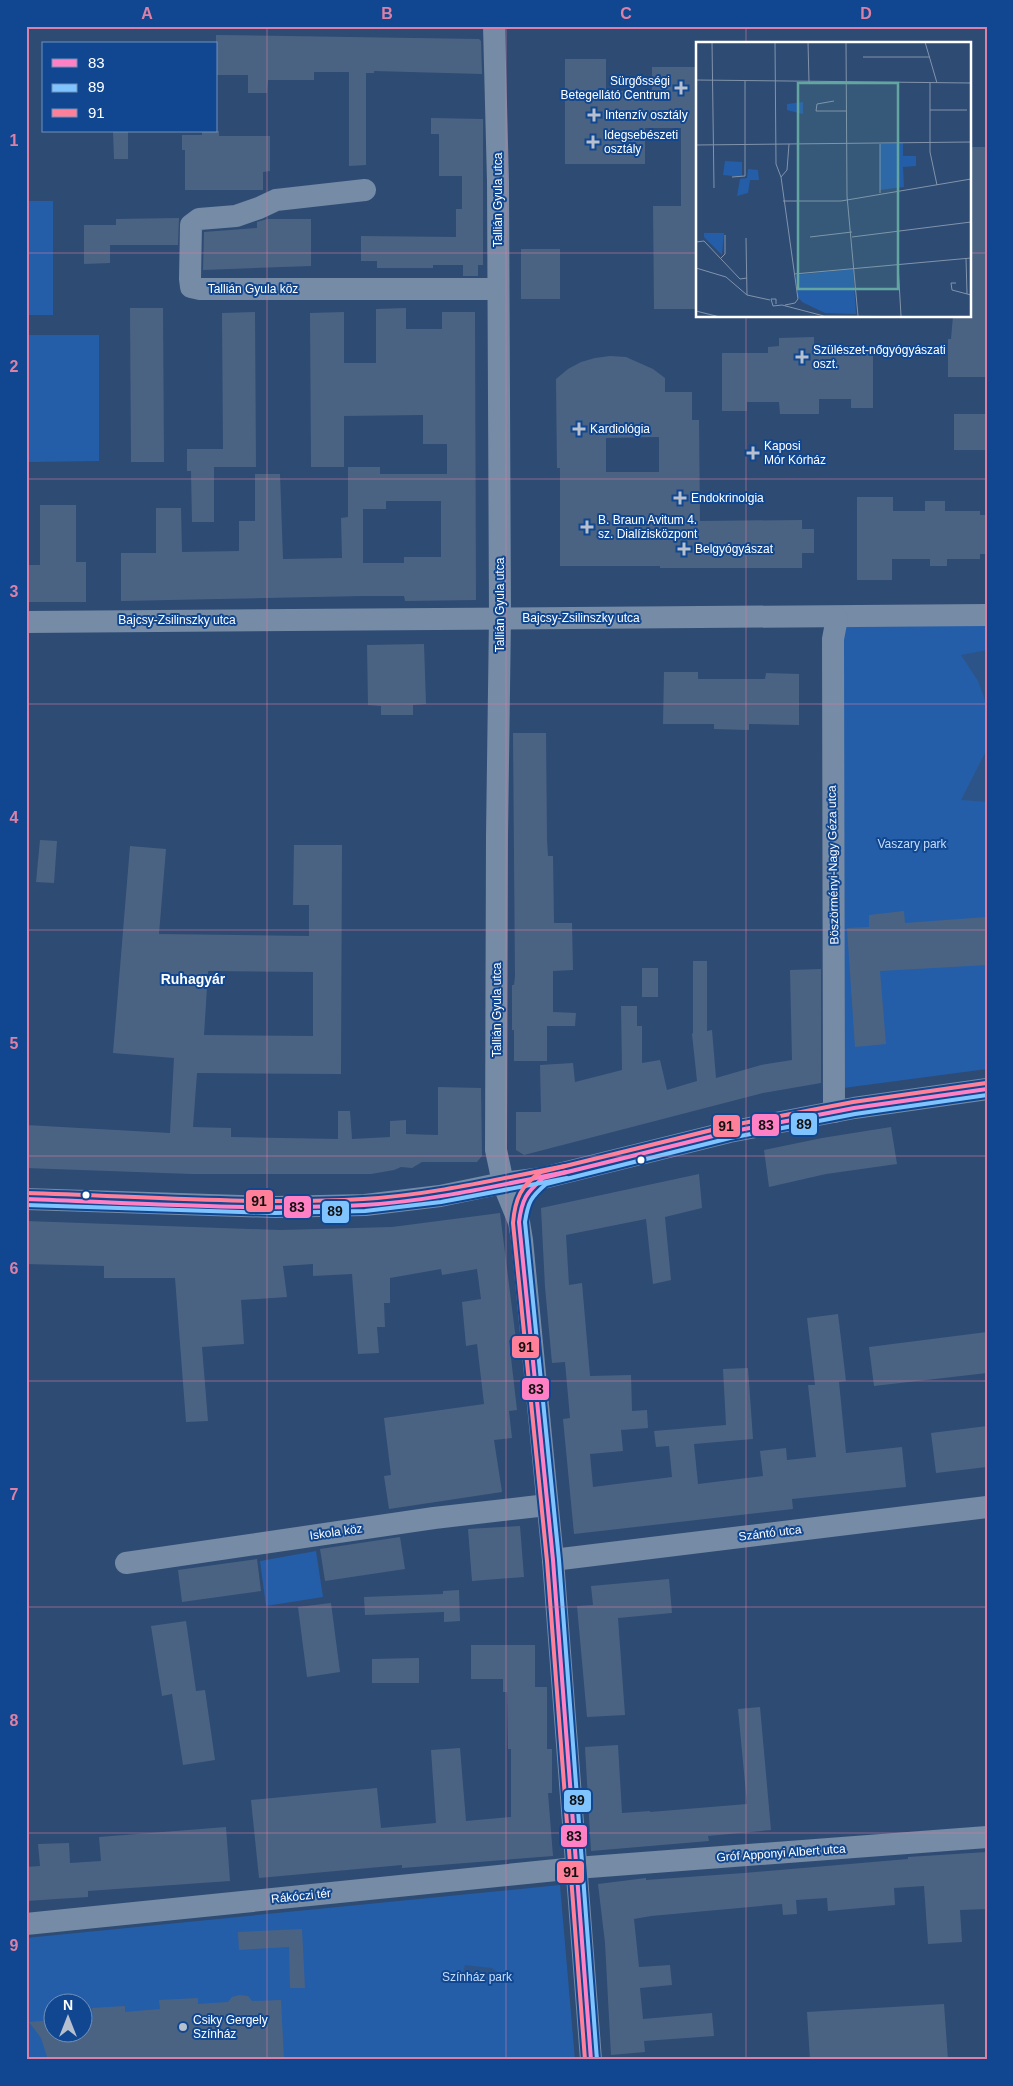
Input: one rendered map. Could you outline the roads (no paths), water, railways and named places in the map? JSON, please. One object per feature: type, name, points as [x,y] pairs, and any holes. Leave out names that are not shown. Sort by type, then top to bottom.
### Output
[{"type":"street","name":"Tallián Gyula utca","points":[[494,26],[498,182],[500,618],[496,1150],[502,1183],[518,1222]]},
{"type":"street","name":"Tallián Gyula köz","points":[[365,190],[276,200],[236,216],[199,219],[191,224],[191,287],[210,289],[498,289]]},
{"type":"street","name":"Bajcsy-Zsilinszky utca","points":[[26,622],[500,618],[837,618],[987,615]]},
{"type":"street","name":"Böszörményi-Nagy Géza utca","points":[[834,1112],[832,792],[833,639],[837,618]]},
{"type":"street","points":[[26,1199],[265,1206],[365,1205],[440,1196],[502,1183],[543,1178],[729,1132],[834,1112],[987,1089]]},
{"type":"street","points":[[543,1178],[528,1190],[521,1204],[518,1222],[553,1560],[590,2060]]},
{"type":"street","name":"Iskola köz","points":[[126,1563],[434,1518],[547,1505]]},
{"type":"street","name":"Szántó utca","points":[[553,1560],[987,1507]]},
{"type":"street","name":"Gróf Apponyi Albert utca","points":[[576,1868],[987,1837]]},
{"type":"street","name":"Rákóczi tér","points":[[26,1924],[576,1868]]},
{"type":"place","name":"Sürgősségi Betegellátó Centrum","points":[[681,88]]},
{"type":"place","name":"Intenzív osztály","points":[[594,115]]},
{"type":"place","name":"Idegsebészeti osztály","points":[[593,142]]},
{"type":"place","name":"Szülészet-nőgyógyászati oszt.","points":[[802,357]]},
{"type":"place","name":"Kardiológia","points":[[579,429]]},
{"type":"place","name":"Kaposi Mór Kórház","points":[[753,453]]},
{"type":"place","name":"Endokrinolgia","points":[[680,498]]},
{"type":"place","name":"B. Braun Avitum 4. sz. Dialízisközpont","points":[[587,527]]},
{"type":"place","name":"Belgyógyászat","points":[[684,549]]},
{"type":"place","name":"Csiky Gergely Színház","points":[[183,2027]]},
{"type":"district","name":"Ruhagyár","points":[[193,979]]},
{"type":"park label","name":"Vaszary park","points":[[912,844]]},
{"type":"park label","name":"Színház park","points":[[477,1977]]}]
